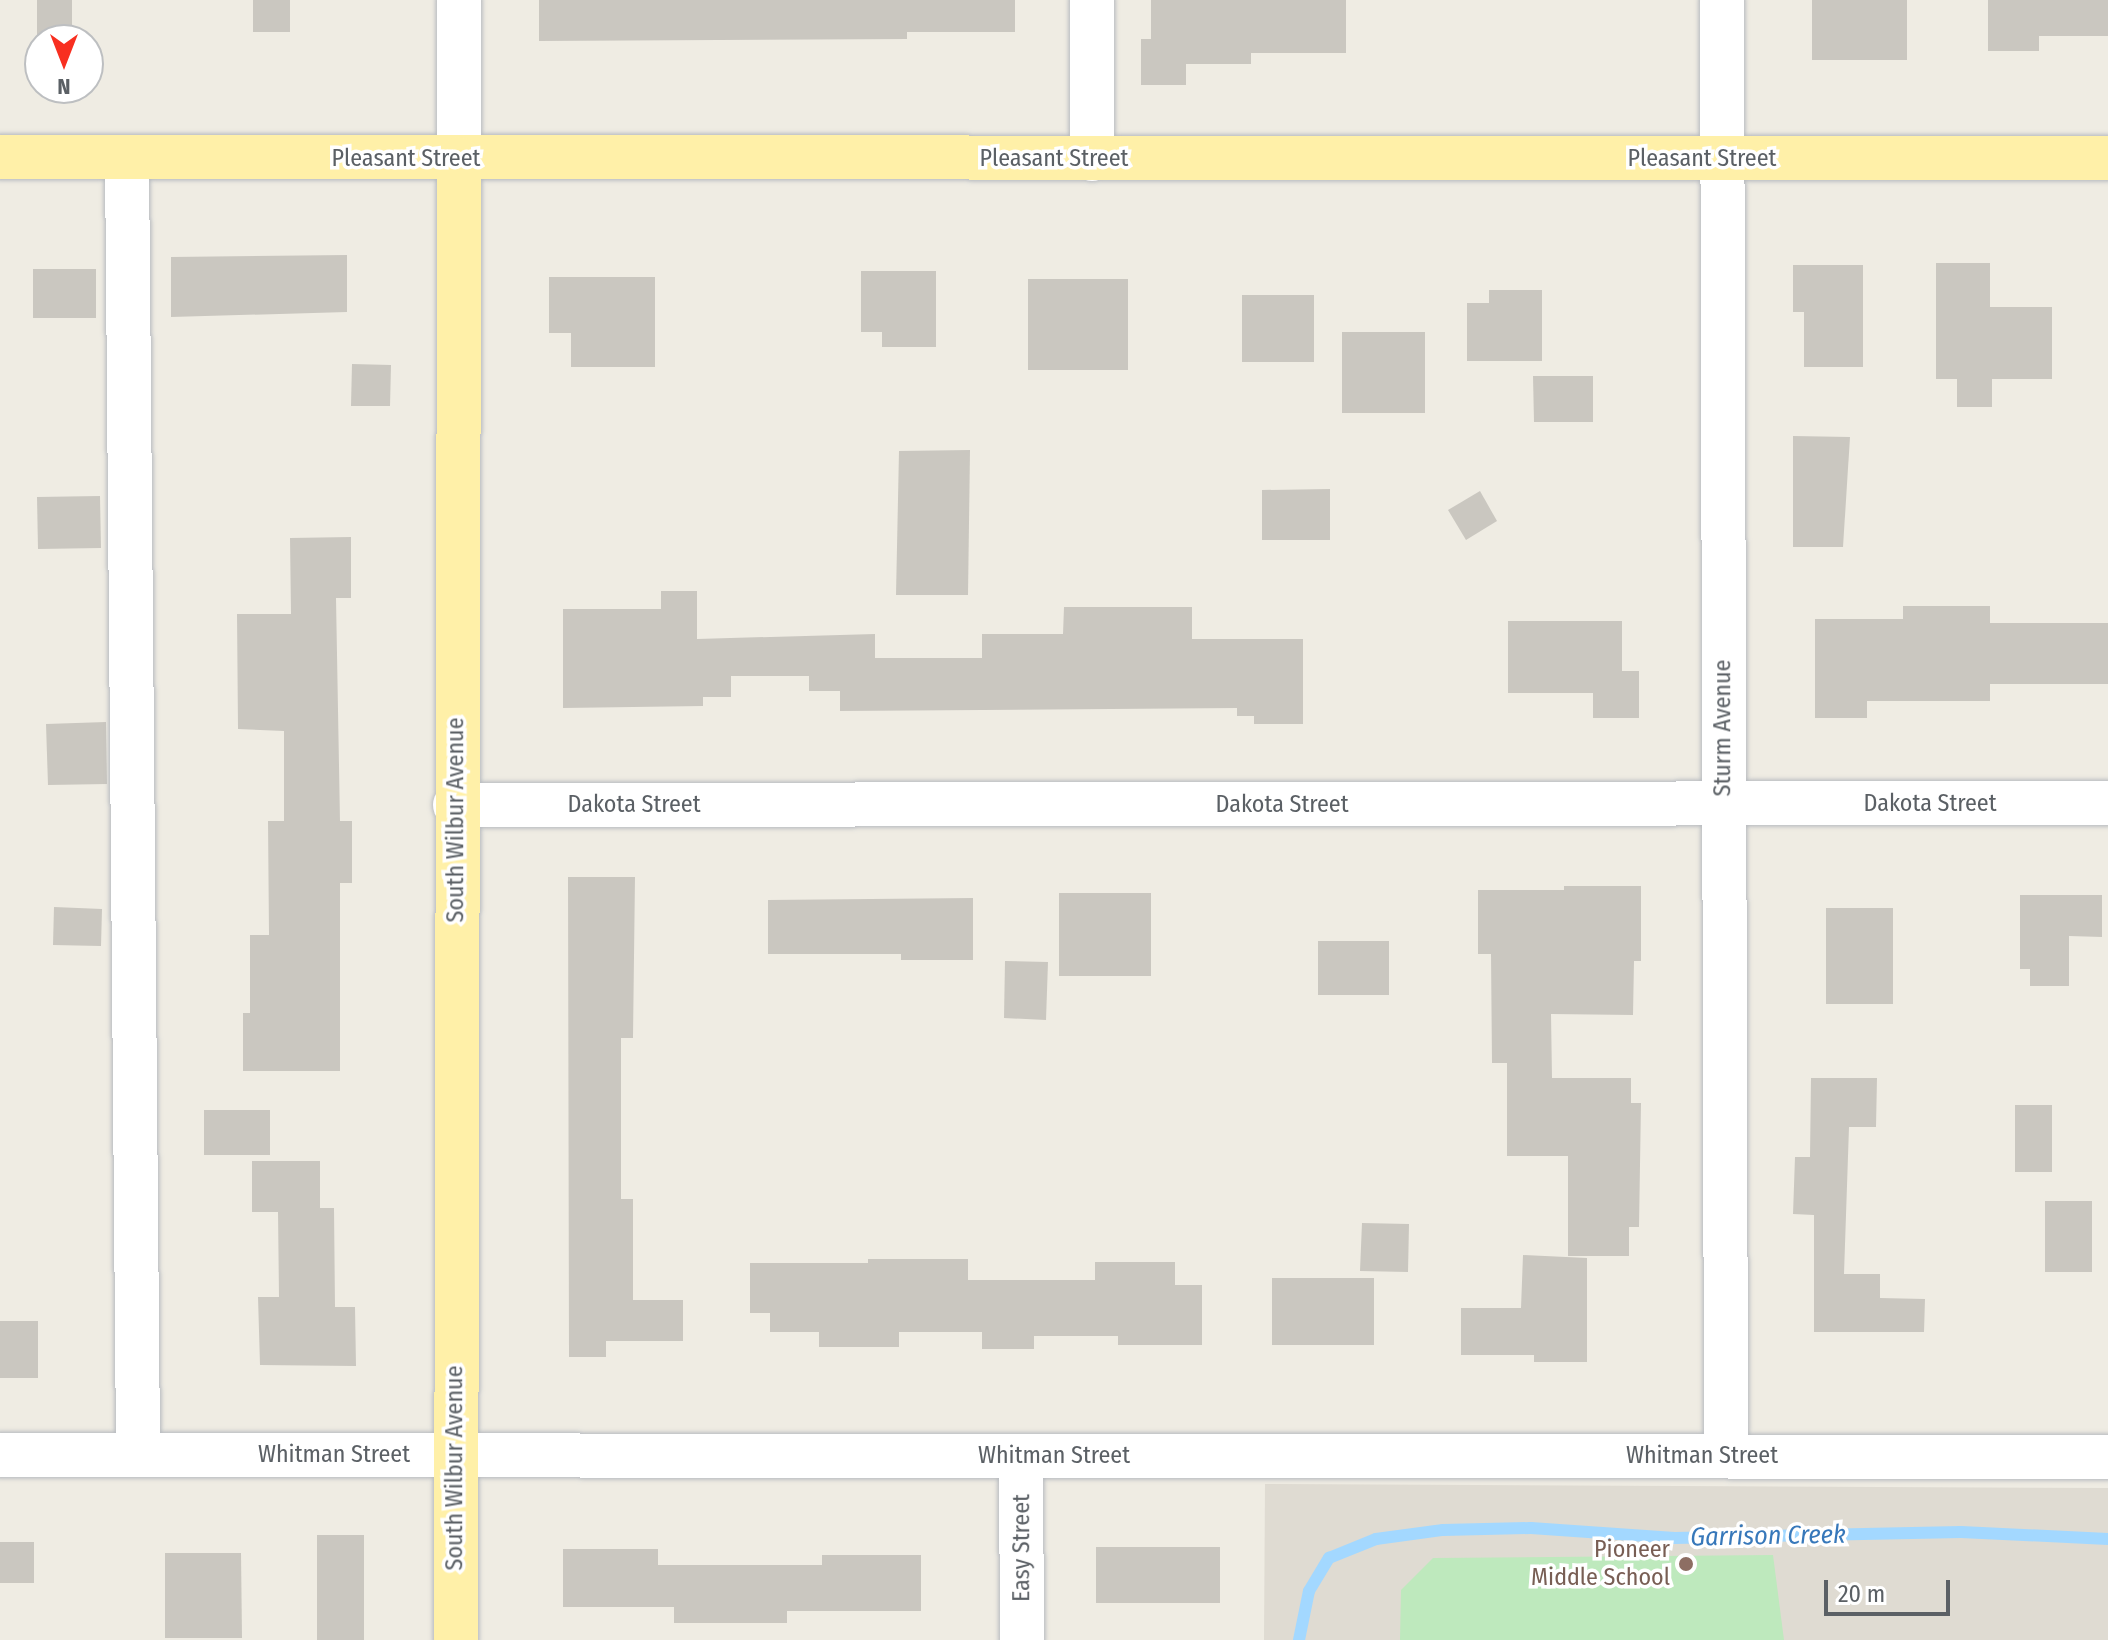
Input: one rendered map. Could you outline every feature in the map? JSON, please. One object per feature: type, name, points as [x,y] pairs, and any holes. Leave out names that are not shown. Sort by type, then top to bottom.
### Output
[{"type":"main road","name":"Pleasant Street","points":[[0,157],[2108,158]]},
{"type":"main road","name":"South Wilbur Avenue","points":[[456,1640],[455,805],[459,159]]},
{"type":"street","name":"South Wilbur Avenue","points":[[459,0],[459,159]]},
{"type":"street","points":[[1092,0],[1092,159]]},
{"type":"street","name":"Sturm Avenue","points":[[1722,0],[1726,1456]]},
{"type":"street","points":[[127,159],[138,1455]]},
{"type":"street","name":"Dakota Street","points":[[455,805],[2108,803]]},
{"type":"street","name":"Whitman Street","points":[[0,1455],[2108,1457]]},
{"type":"street","name":"Easy Street","points":[[1021,1456],[1022,1640]]},
{"type":"shaded area","name":"Pioneer Middle School","points":[[1265,1484],[2108,1488],[2108,1640],[1264,1640]]},
{"type":"green space","points":[[1773,1555],[1784,1640],[1400,1640],[1401,1590],[1433,1558]]},
{"type":"building","points":[[37,0],[72,0],[72,24],[37,24]]},
{"type":"building","points":[[253,0],[290,0],[290,32],[253,32]]},
{"type":"building","points":[[539,0],[1015,0],[1015,32],[907,32],[907,39],[539,41]]},
{"type":"building","points":[[1151,0],[1346,0],[1346,53],[1251,53],[1251,64],[1186,64],[1186,85],[1141,85],[1141,39],[1151,39]]},
{"type":"building","points":[[1812,0],[1907,0],[1907,60],[1812,60]]},
{"type":"building","points":[[1988,0],[2108,0],[2108,36],[2039,36],[2039,51],[1988,51]]},
{"type":"building","points":[[347,255],[347,312],[171,317],[171,257]]},
{"type":"building","points":[[1936,263],[1990,263],[1990,307],[2052,307],[2052,379],[1992,379],[1992,407],[1957,407],[1957,379],[1936,379]]},
{"type":"building","points":[[1793,265],[1863,265],[1863,367],[1804,367],[1804,312],[1793,312]]},
{"type":"building","points":[[33,269],[96,269],[96,318],[33,318]]},
{"type":"building","points":[[861,271],[936,271],[936,347],[882,347],[882,332],[861,332]]},
{"type":"building","points":[[549,277],[655,277],[655,367],[571,367],[571,333],[549,333]]},
{"type":"building","points":[[1028,279],[1128,279],[1128,370],[1028,370]]},
{"type":"building","points":[[1489,290],[1542,290],[1542,361],[1467,361],[1467,303],[1489,303]]},
{"type":"building","points":[[1242,295],[1314,295],[1314,362],[1242,362]]},
{"type":"building","points":[[1342,332],[1425,332],[1425,413],[1342,413]]},
{"type":"building","points":[[352,364],[391,365],[390,406],[351,406]]},
{"type":"building","points":[[1533,376],[1593,376],[1593,422],[1534,422]]},
{"type":"building","points":[[1793,436],[1850,437],[1843,547],[1793,547]]},
{"type":"building","points":[[970,450],[968,595],[896,595],[899,451]]},
{"type":"building","points":[[1330,489],[1330,540],[1262,540],[1262,490]]},
{"type":"building","points":[[1480,491],[1497,521],[1466,540],[1448,510]]},
{"type":"building","points":[[100,496],[101,548],[38,549],[37,497]]},
{"type":"building","points":[[351,537],[351,598],[336,598],[340,821],[352,821],[352,883],[340,883],[340,1071],[243,1071],[243,1013],[250,1013],[250,935],[269,935],[268,821],[284,821],[284,731],[238,729],[237,614],[291,614],[290,538]]},
{"type":"building","points":[[661,591],[697,591],[697,639],[875,634],[875,658],[982,658],[982,634],[1063,634],[1064,607],[1192,607],[1192,639],[1303,639],[1303,724],[1254,724],[1254,716],[1237,716],[1237,708],[840,711],[840,691],[809,691],[809,676],[731,676],[731,697],[703,697],[703,706],[563,708],[563,609],[661,609]]},
{"type":"building","points":[[1903,606],[1990,606],[1990,623],[2108,623],[2108,684],[1990,684],[1990,701],[1867,701],[1867,718],[1815,718],[1815,619],[1903,619]]},
{"type":"building","points":[[1508,621],[1622,621],[1622,671],[1639,671],[1639,718],[1593,718],[1593,693],[1508,693]]},
{"type":"building","points":[[106,722],[107,784],[48,785],[46,724]]},
{"type":"building","points":[[568,877],[635,877],[633,1038],[621,1038],[621,1199],[633,1199],[633,1300],[683,1300],[683,1341],[606,1341],[606,1357],[569,1357]]},
{"type":"building","points":[[1564,886],[1641,886],[1641,961],[1634,961],[1633,1015],[1551,1014],[1552,1078],[1631,1078],[1631,1103],[1641,1103],[1639,1227],[1629,1227],[1629,1256],[1568,1256],[1568,1156],[1507,1156],[1507,1063],[1492,1063],[1491,954],[1478,954],[1478,890],[1564,890]]},
{"type":"building","points":[[1059,893],[1151,893],[1151,976],[1059,976]]},
{"type":"building","points":[[2020,895],[2102,895],[2102,937],[2069,936],[2069,986],[2030,986],[2030,969],[2020,969]]},
{"type":"building","points":[[973,898],[973,960],[901,960],[901,954],[768,954],[768,900]]},
{"type":"building","points":[[54,907],[102,909],[101,946],[53,945]]},
{"type":"building","points":[[1826,908],[1893,908],[1893,1004],[1826,1004]]},
{"type":"building","points":[[1318,941],[1389,941],[1389,995],[1318,995]]},
{"type":"building","points":[[1005,961],[1048,962],[1046,1020],[1004,1018]]},
{"type":"building","points":[[1811,1078],[1877,1078],[1876,1127],[1849,1127],[1844,1274],[1880,1274],[1880,1298],[1925,1299],[1924,1332],[1814,1332],[1814,1215],[1793,1214],[1795,1157],[1810,1157]]},
{"type":"building","points":[[2015,1105],[2052,1105],[2052,1172],[2015,1172]]},
{"type":"building","points":[[204,1110],[270,1110],[270,1155],[204,1155]]},
{"type":"building","points":[[252,1161],[320,1161],[320,1208],[334,1208],[335,1307],[355,1307],[356,1366],[260,1365],[258,1297],[279,1297],[278,1212],[252,1212]]},
{"type":"building","points":[[2045,1201],[2092,1201],[2092,1272],[2045,1272]]},
{"type":"building","points":[[1362,1223],[1409,1224],[1408,1272],[1360,1271]]},
{"type":"building","points":[[1523,1255],[1587,1258],[1587,1362],[1534,1362],[1534,1355],[1461,1355],[1461,1308],[1521,1308]]},
{"type":"building","points":[[868,1259],[968,1259],[968,1280],[1095,1280],[1095,1262],[1175,1262],[1175,1285],[1202,1285],[1202,1345],[1118,1345],[1118,1336],[1034,1336],[1034,1349],[982,1349],[982,1332],[899,1332],[899,1347],[819,1347],[819,1332],[770,1332],[770,1313],[750,1313],[750,1263],[868,1263]]},
{"type":"building","points":[[1272,1278],[1374,1278],[1374,1345],[1272,1345]]},
{"type":"building","points":[[0,1321],[38,1321],[38,1378],[0,1378]]},
{"type":"building","points":[[317,1535],[364,1535],[364,1640],[317,1640]]},
{"type":"building","points":[[0,1542],[34,1542],[34,1583],[0,1583]]},
{"type":"building","points":[[1096,1547],[1220,1547],[1220,1603],[1096,1603]]},
{"type":"building","points":[[563,1549],[658,1549],[658,1565],[822,1565],[822,1555],[921,1555],[921,1611],[787,1611],[787,1623],[674,1623],[674,1607],[563,1607]]},
{"type":"building","points":[[165,1553],[241,1553],[242,1638],[165,1638]]},
{"type":"waterway","name":"Garrison Creek","points":[[1299,1640],[1309,1591],[1329,1558],[1376,1539],[1443,1530],[1531,1528],[1675,1538],[1961,1532],[2108,1539]]},
{"type":"place","name":"Pioneer Middle School","points":[[1686,1564]]}]
